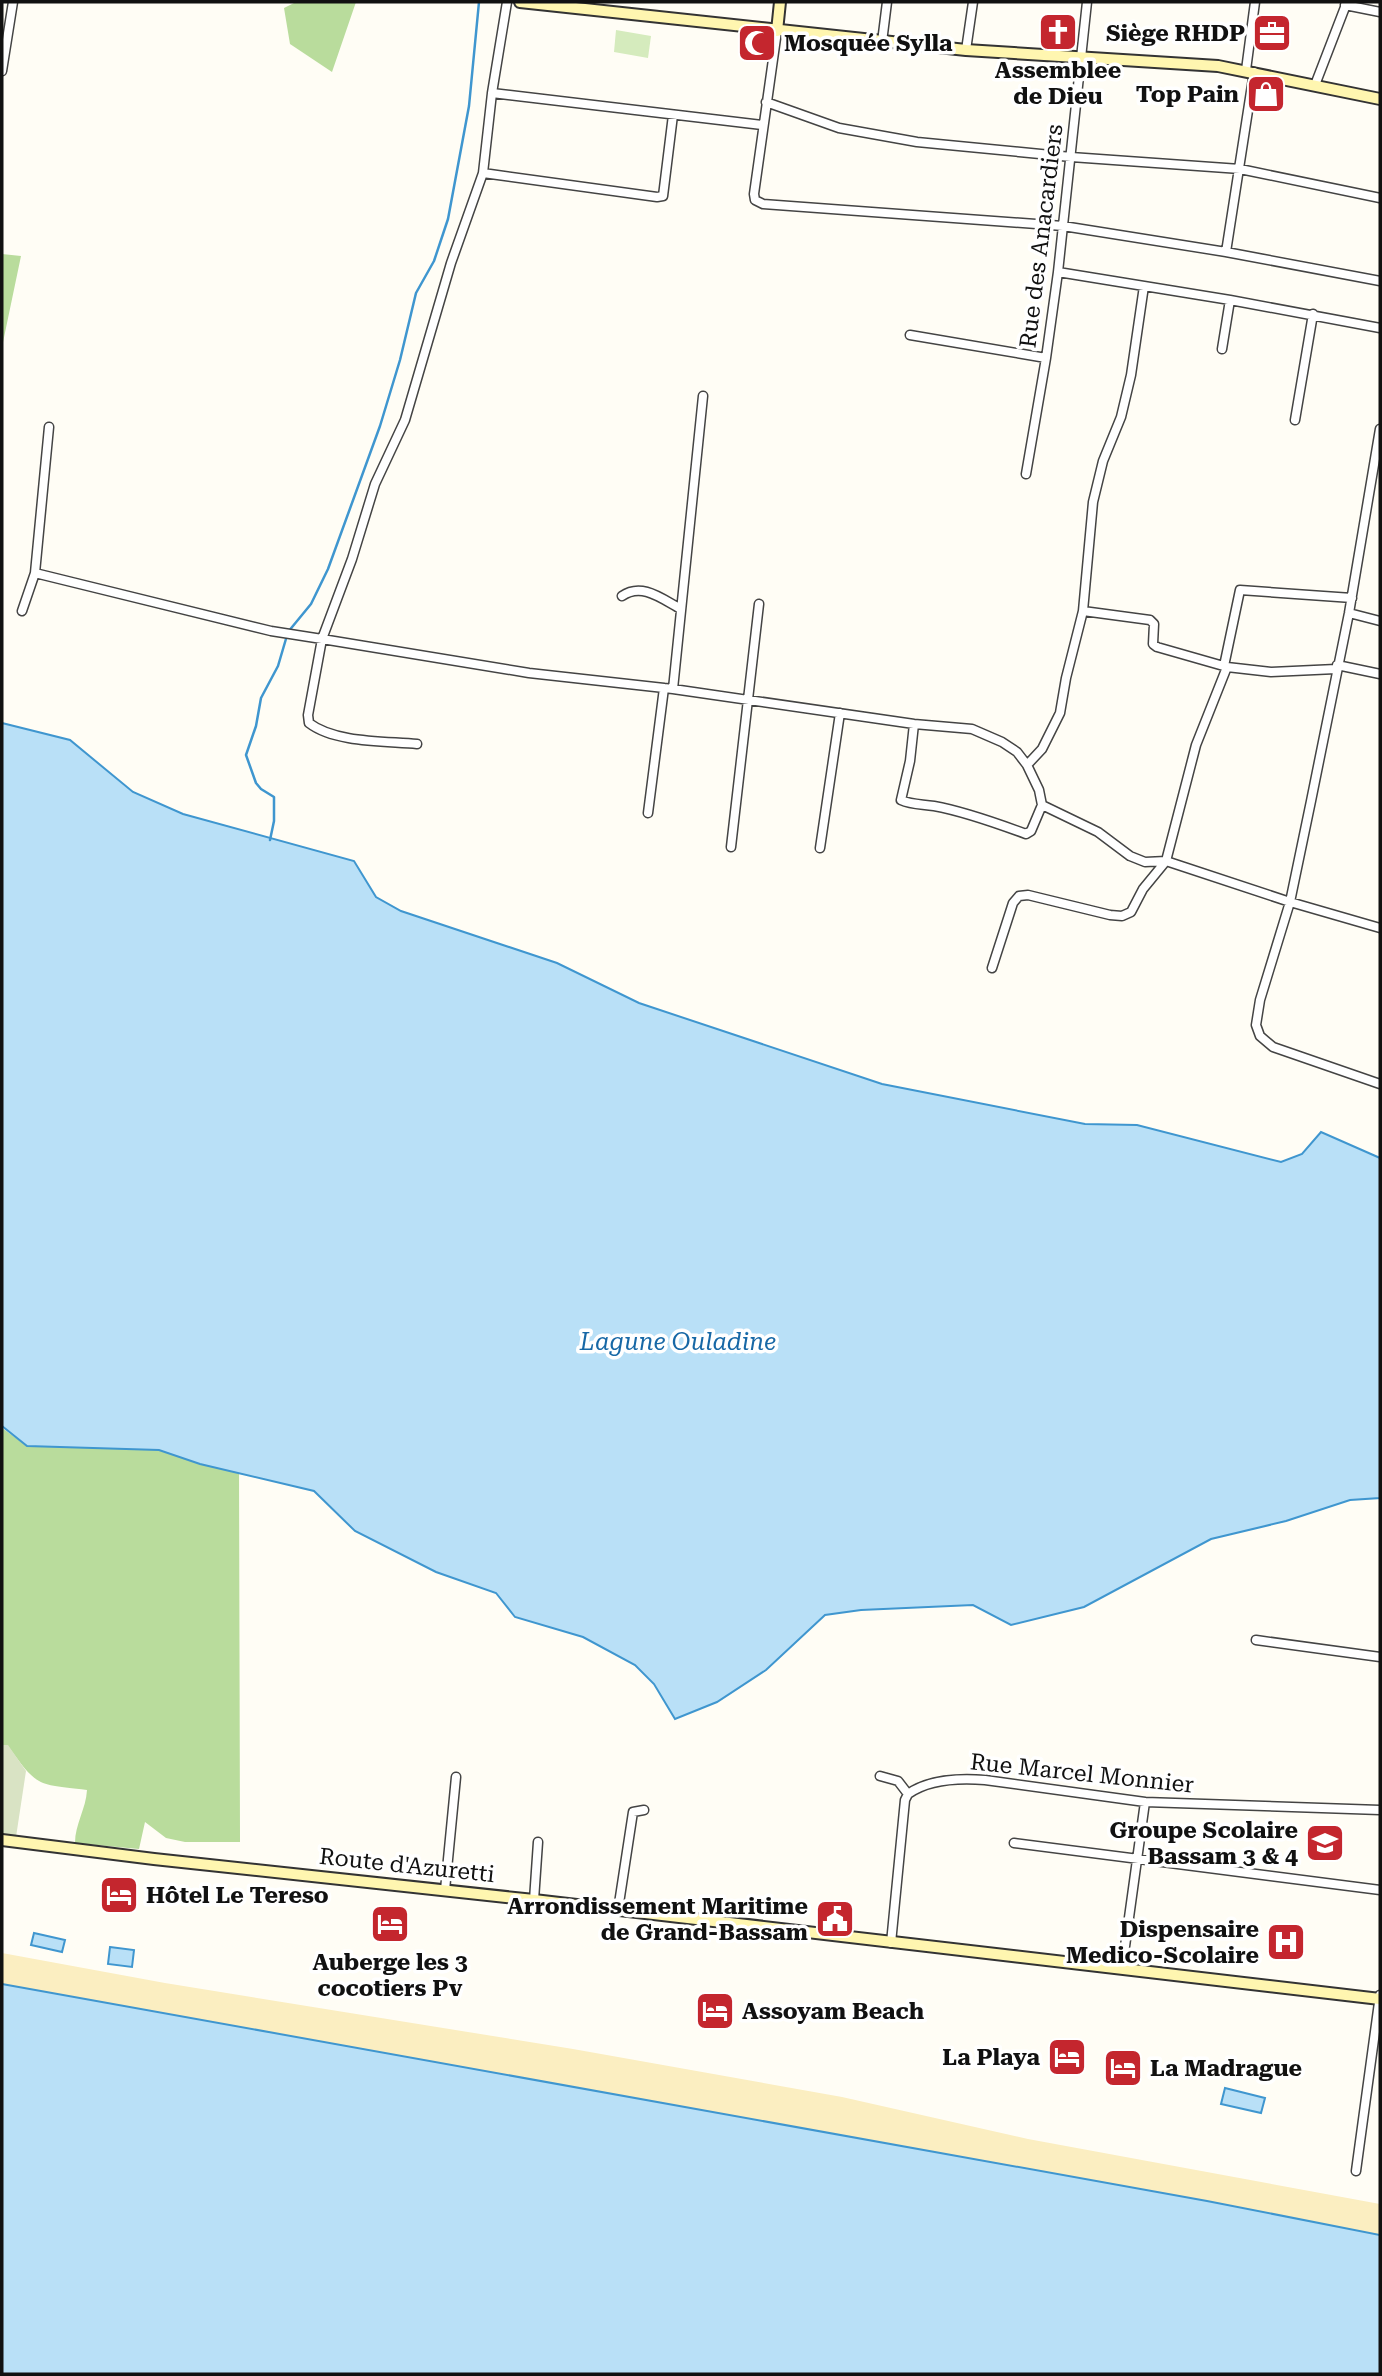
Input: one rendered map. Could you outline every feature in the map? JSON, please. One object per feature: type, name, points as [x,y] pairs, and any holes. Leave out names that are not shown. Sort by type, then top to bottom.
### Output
[{"type":"street","points":[[2,71],[13,2]]},
{"type":"street","points":[[417,744],[342,736],[319,730],[309,723],[308,715],[322,639],[352,559],[375,484],[401,432],[451,263],[483,173],[492,93],[507,2]]},
{"type":"street","points":[[520,2],[966,50],[1158,61],[1250,71],[1380,99]]},
{"type":"street","points":[[780,2],[762,125],[755,201],[763,204],[1063,226],[1380,281]]},
{"type":"street","points":[[882,42],[887,2]]},
{"type":"street","points":[[966,50],[973,2]]},
{"type":"street","name":"Rue des Anacardiers","points":[[1026,474],[1058,272],[1087,2]]},
{"type":"street","points":[[1226,253],[1240,169],[1255,2]]},
{"type":"street","points":[[1315,85],[1346,4],[1380,12]]},
{"type":"street","points":[[492,93],[762,125]]},
{"type":"street","points":[[766,102],[839,128],[916,142],[1240,169],[1380,198]]},
{"type":"street","points":[[483,173],[663,196],[673,115]]},
{"type":"street","points":[[1058,272],[1312,314],[1380,328]]},
{"type":"street","points":[[1027,765],[1042,749],[1060,713],[1083,611],[1093,502],[1103,461],[1121,417],[1131,375],[1144,286]]},
{"type":"street","points":[[1222,349],[1230,300]]},
{"type":"street","points":[[1295,420],[1312,314]]},
{"type":"street","points":[[910,335],[1046,358]]},
{"type":"street","points":[[648,813],[681,609],[703,396]]},
{"type":"street","points":[[22,611],[35,573],[50,427]]},
{"type":"street","points":[[1380,429],[1352,598],[1290,902],[1256,1026],[1259,1036],[1273,1047],[1380,1084]]},
{"type":"street","points":[[35,573],[271,631],[528,673],[748,698],[914,724],[979,731],[1017,752],[1027,765],[1039,790],[1042,805],[1031,831],[1026,834],[996,822],[901,800],[910,761],[914,724]]},
{"type":"street","points":[[622,596],[631,589],[640,589],[681,609]]},
{"type":"street","points":[[992,968],[1013,902],[1019,896],[1028,895],[1122,916],[1130,912],[1143,889],[1166,861],[1196,745],[1225,666],[1240,590],[1352,598]]},
{"type":"street","points":[[731,847],[759,604]]},
{"type":"street","points":[[1083,611],[1150,620],[1154,624],[1153,644],[1157,647],[1225,666],[1270,672],[1337,667],[1380,674]]},
{"type":"street","points":[[1349,613],[1380,621]]},
{"type":"street","points":[[820,848],[840,713]]},
{"type":"street","points":[[1042,805],[1098,832],[1130,856],[1145,862],[1166,861],[1380,928]]},
{"type":"street","points":[[1256,1640],[1380,1657]]},
{"type":"street","points":[[880,1776],[898,1781],[908,1794],[905,1800],[891,1943]]},
{"type":"street","points":[[445,1890],[456,1777]]},
{"type":"street","name":"Rue Marcel Monnier","points":[[908,1794],[945,1781],[962,1779],[1145,1802],[1380,1810]]},
{"type":"street","points":[[1122,1968],[1145,1802]]},
{"type":"street","points":[[618,1910],[633,1812],[644,1810]]},
{"type":"street","name":"Route d'Azuretti","points":[[2,1839],[154,1860],[534,1900],[1380,1998]]},
{"type":"street","points":[[534,1900],[538,1842]]},
{"type":"street","points":[[1014,1843],[1380,1890]]},
{"type":"street","points":[[1356,2171],[1380,1998]]},
{"type":"green space","points":[[296,2],[356,2],[332,72],[290,44],[284,8]]},
{"type":"green space","points":[[616,30],[651,36],[648,58],[614,52]]},
{"type":"green space","points":[[2,254],[21,256],[2,347]]},
{"type":"green space","points":[[2,1428],[27,1446],[159,1450],[200,1464],[239,1462],[240,1842],[185,1842],[166,1838],[145,1822],[139,1849],[75,1843],[87,1790],[48,1785],[40,1781],[26,1770],[8,1746],[2,1745]]},
{"type":"green space","points":[[2,1745],[8,1745],[26,1771],[16,1837],[2,1836]]},
{"type":"sand","points":[[2,1953],[842,2097],[1028,2139],[1380,2204],[1380,2235],[1207,2201],[2,1984]]},
{"type":"water","name":"Lagune Ouladine","points":[[2,723],[70,740],[133,792],[183,814],[354,861],[376,897],[401,911],[557,963],[639,1003],[882,1084],[1085,1124],[1137,1125],[1281,1162],[1302,1154],[1321,1132],[1380,1158],[1380,1498],[1350,1500],[1286,1521],[1211,1539],[1084,1607],[1011,1625],[973,1605],[861,1610],[825,1615],[766,1670],[717,1702],[675,1719],[654,1684],[635,1665],[583,1637],[515,1617],[496,1593],[436,1572],[355,1531],[314,1491],[200,1464],[159,1450],[27,1446],[2,1426]]},
{"type":"water","points":[[34,1933],[65,1940],[62,1952],[31,1945]]},
{"type":"water","points":[[110,1947],[134,1950],[132,1967],[108,1964]]},
{"type":"water","points":[[2,1984],[1207,2201],[1380,2235],[1380,2374],[2,2374]]},
{"type":"water","points":[[1225,2088],[1265,2098],[1261,2113],[1221,2104]]},
{"type":"waterway","points":[[270,840],[274,821],[274,797],[256,783],[246,755],[256,726],[261,698],[278,666],[288,632],[311,604],[328,569],[380,426],[416,293],[434,261],[448,219],[469,106],[479,2]]},
{"type":"place","name":"Assemblee de Dieu","points":[[1058,32]]},
{"type":"place","name":"Siège RHDP","points":[[1272,33]]},
{"type":"place","name":"Mosquée Sylla","points":[[757,43]]},
{"type":"place","name":"Top Pain","points":[[1266,94]]},
{"type":"place","name":"Groupe Scolaire Bassam 3 & 4","points":[[1325,1843]]},
{"type":"place","name":"Hôtel Le Tereso","points":[[119,1895]]},
{"type":"place","name":"Arrondissement Maritime de Grand-Bassam","points":[[835,1919]]},
{"type":"place","name":"Auberge les 3 cocotiers Pv","points":[[390,1924]]},
{"type":"place","name":"Dispensaire Medico-Scolaire","points":[[1286,1942]]},
{"type":"place","name":"Assoyam Beach","points":[[715,2011]]},
{"type":"place","name":"La Playa","points":[[1067,2057]]},
{"type":"place","name":"La Madrague","points":[[1123,2068]]}]
